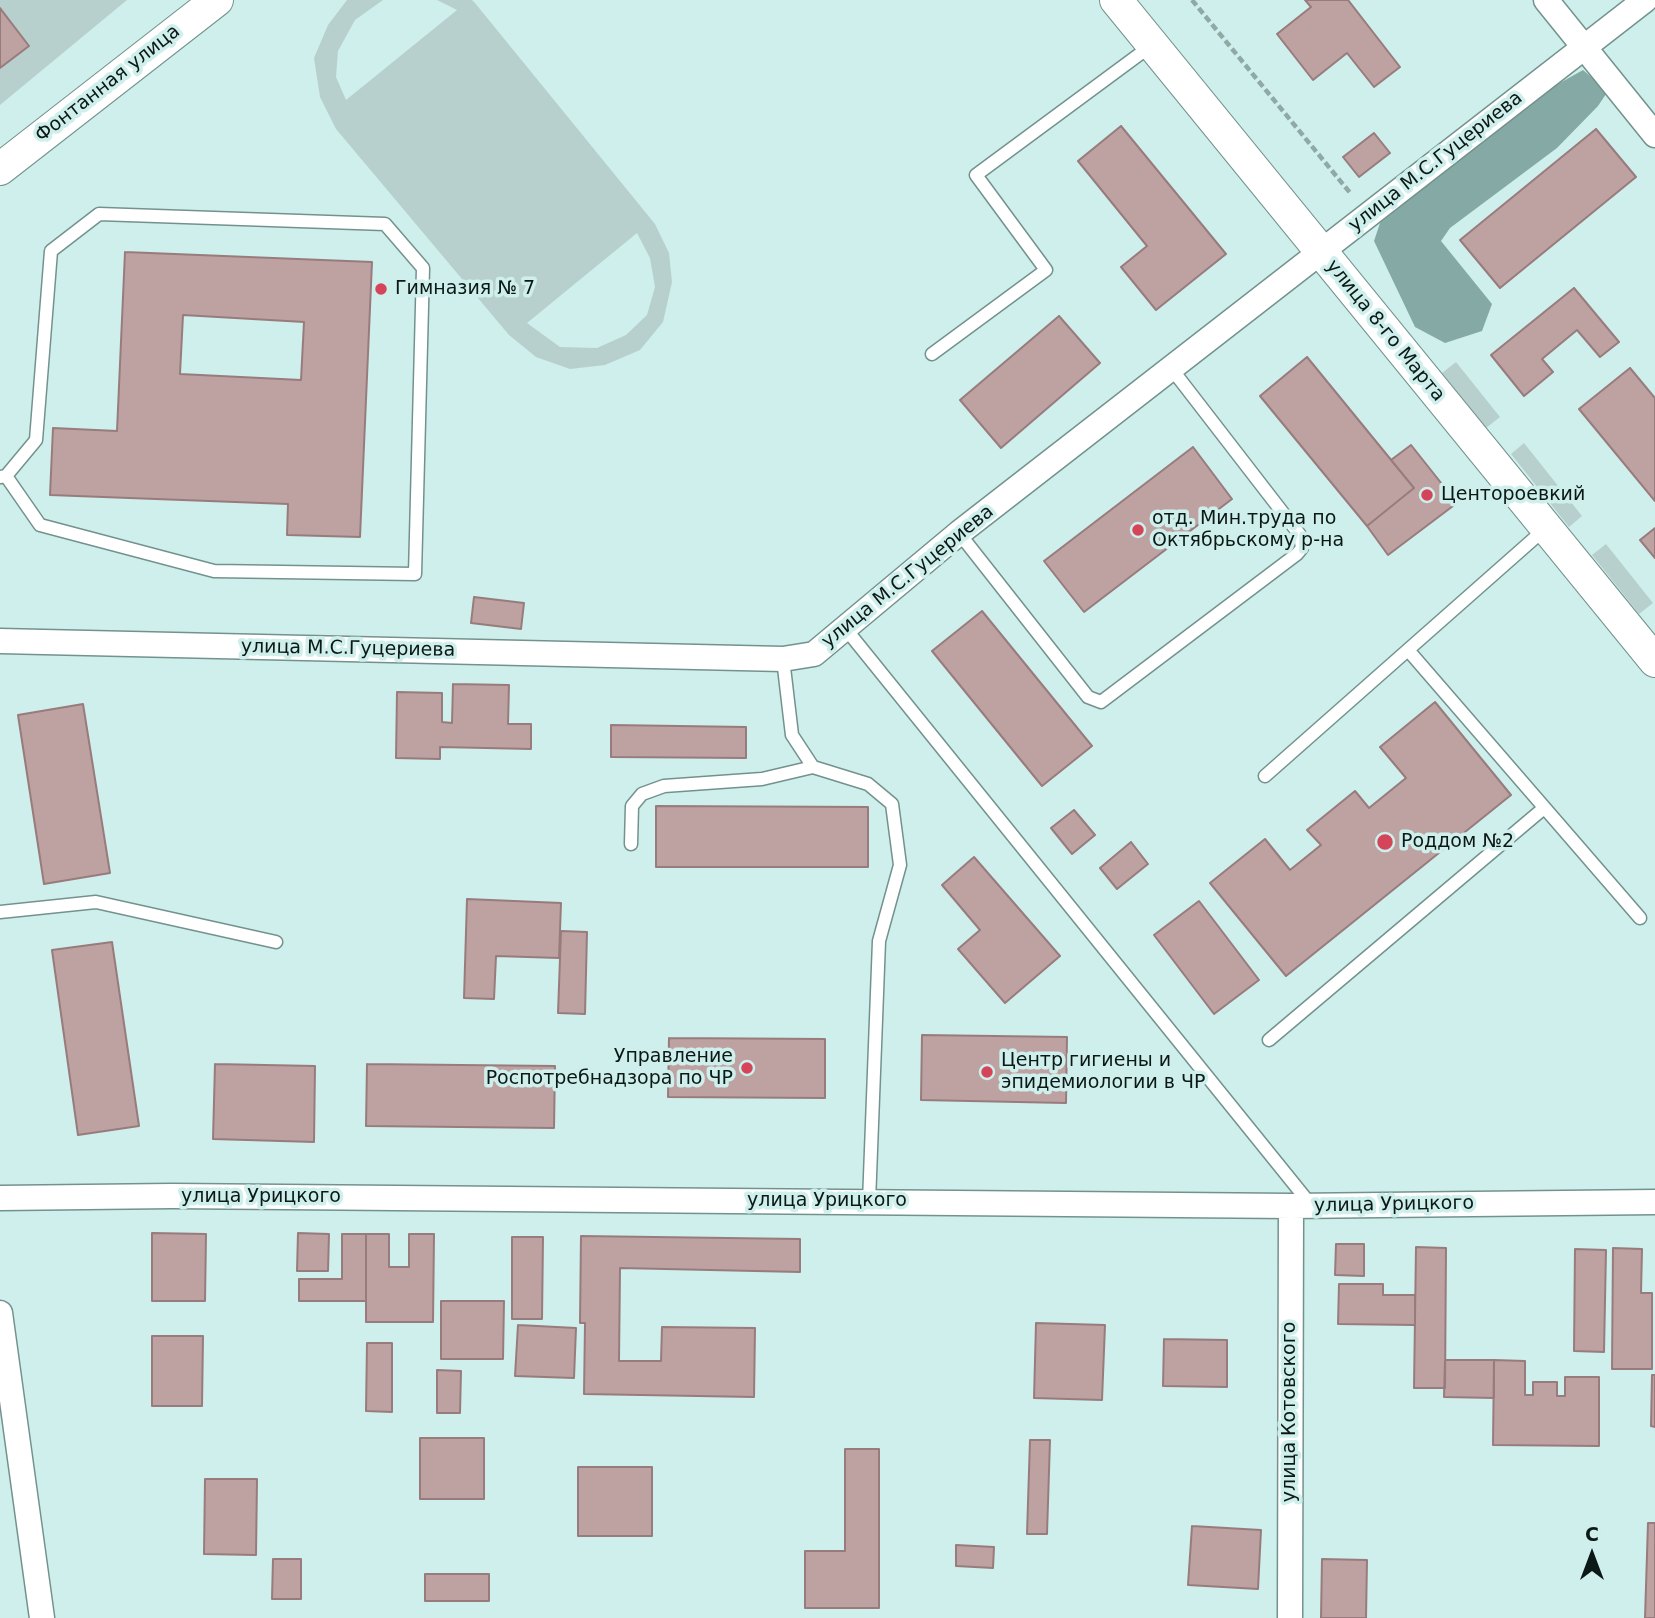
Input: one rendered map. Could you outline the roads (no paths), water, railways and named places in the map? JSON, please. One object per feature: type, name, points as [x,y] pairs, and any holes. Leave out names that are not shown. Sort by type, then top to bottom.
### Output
[{"type":"street","name":"Фонтанная улица","points":[[0,169],[217,0]]},
{"type":"street","name":"улица 8-го Марта","points":[[1116,0],[1655,661]]},
{"type":"street","points":[[1546,0],[1655,135]]},
{"type":"street","name":"улица М.С.Гуцериева","points":[[0,640],[783,659],[814,654],[959,533],[1645,0]]},
{"type":"street","name":"улица Урицкого","points":[[0,1198],[172,1196],[1301,1206],[1655,1202]]},
{"type":"street","name":"улица Котовского","points":[[1290,1618],[1301,1206]]},
{"type":"street","points":[[0,1313],[42,1618]]},
{"type":"lane","points":[[932,354],[1046,270],[976,175],[1152,44]]},
{"type":"lane","points":[[99,214],[385,224],[423,268],[415,574],[214,570],[40,525],[3,477],[36,440],[51,251],[99,214]]},
{"type":"lane","points":[[959,533],[1088,697],[1101,702],[1297,554],[1302,548],[1300,535],[1171,368]]},
{"type":"lane","points":[[1265,776],[1546,528]]},
{"type":"lane","points":[[845,628],[1301,1206]]},
{"type":"lane","points":[[1408,650],[1640,918]]},
{"type":"lane","points":[[783,659],[792,736],[813,767]]},
{"type":"lane","points":[[631,844],[632,806],[642,794],[664,786],[762,779],[813,767],[867,784],[892,804],[900,865],[879,941],[869,1202]]},
{"type":"lane","points":[[1269,1040],[1544,808]]},
{"type":"lane","points":[[0,912],[96,902],[276,942]]},
{"type":"place","name":"Гимназия № 7","points":[[381,289]]},
{"type":"place","name":"Центороевкий","points":[[1427,495]]},
{"type":"place","name":"отд. Мин.труда по Октябрьскому р-на","points":[[1138,530]]},
{"type":"place","name":"Роддом №2","points":[[1385,842]]},
{"type":"place","name":"Управление Роспотребнадзора по ЧР","points":[[747,1068]]},
{"type":"place","name":"Центр гигиены и эпидемиологии в ЧР","points":[[987,1072]]}]
